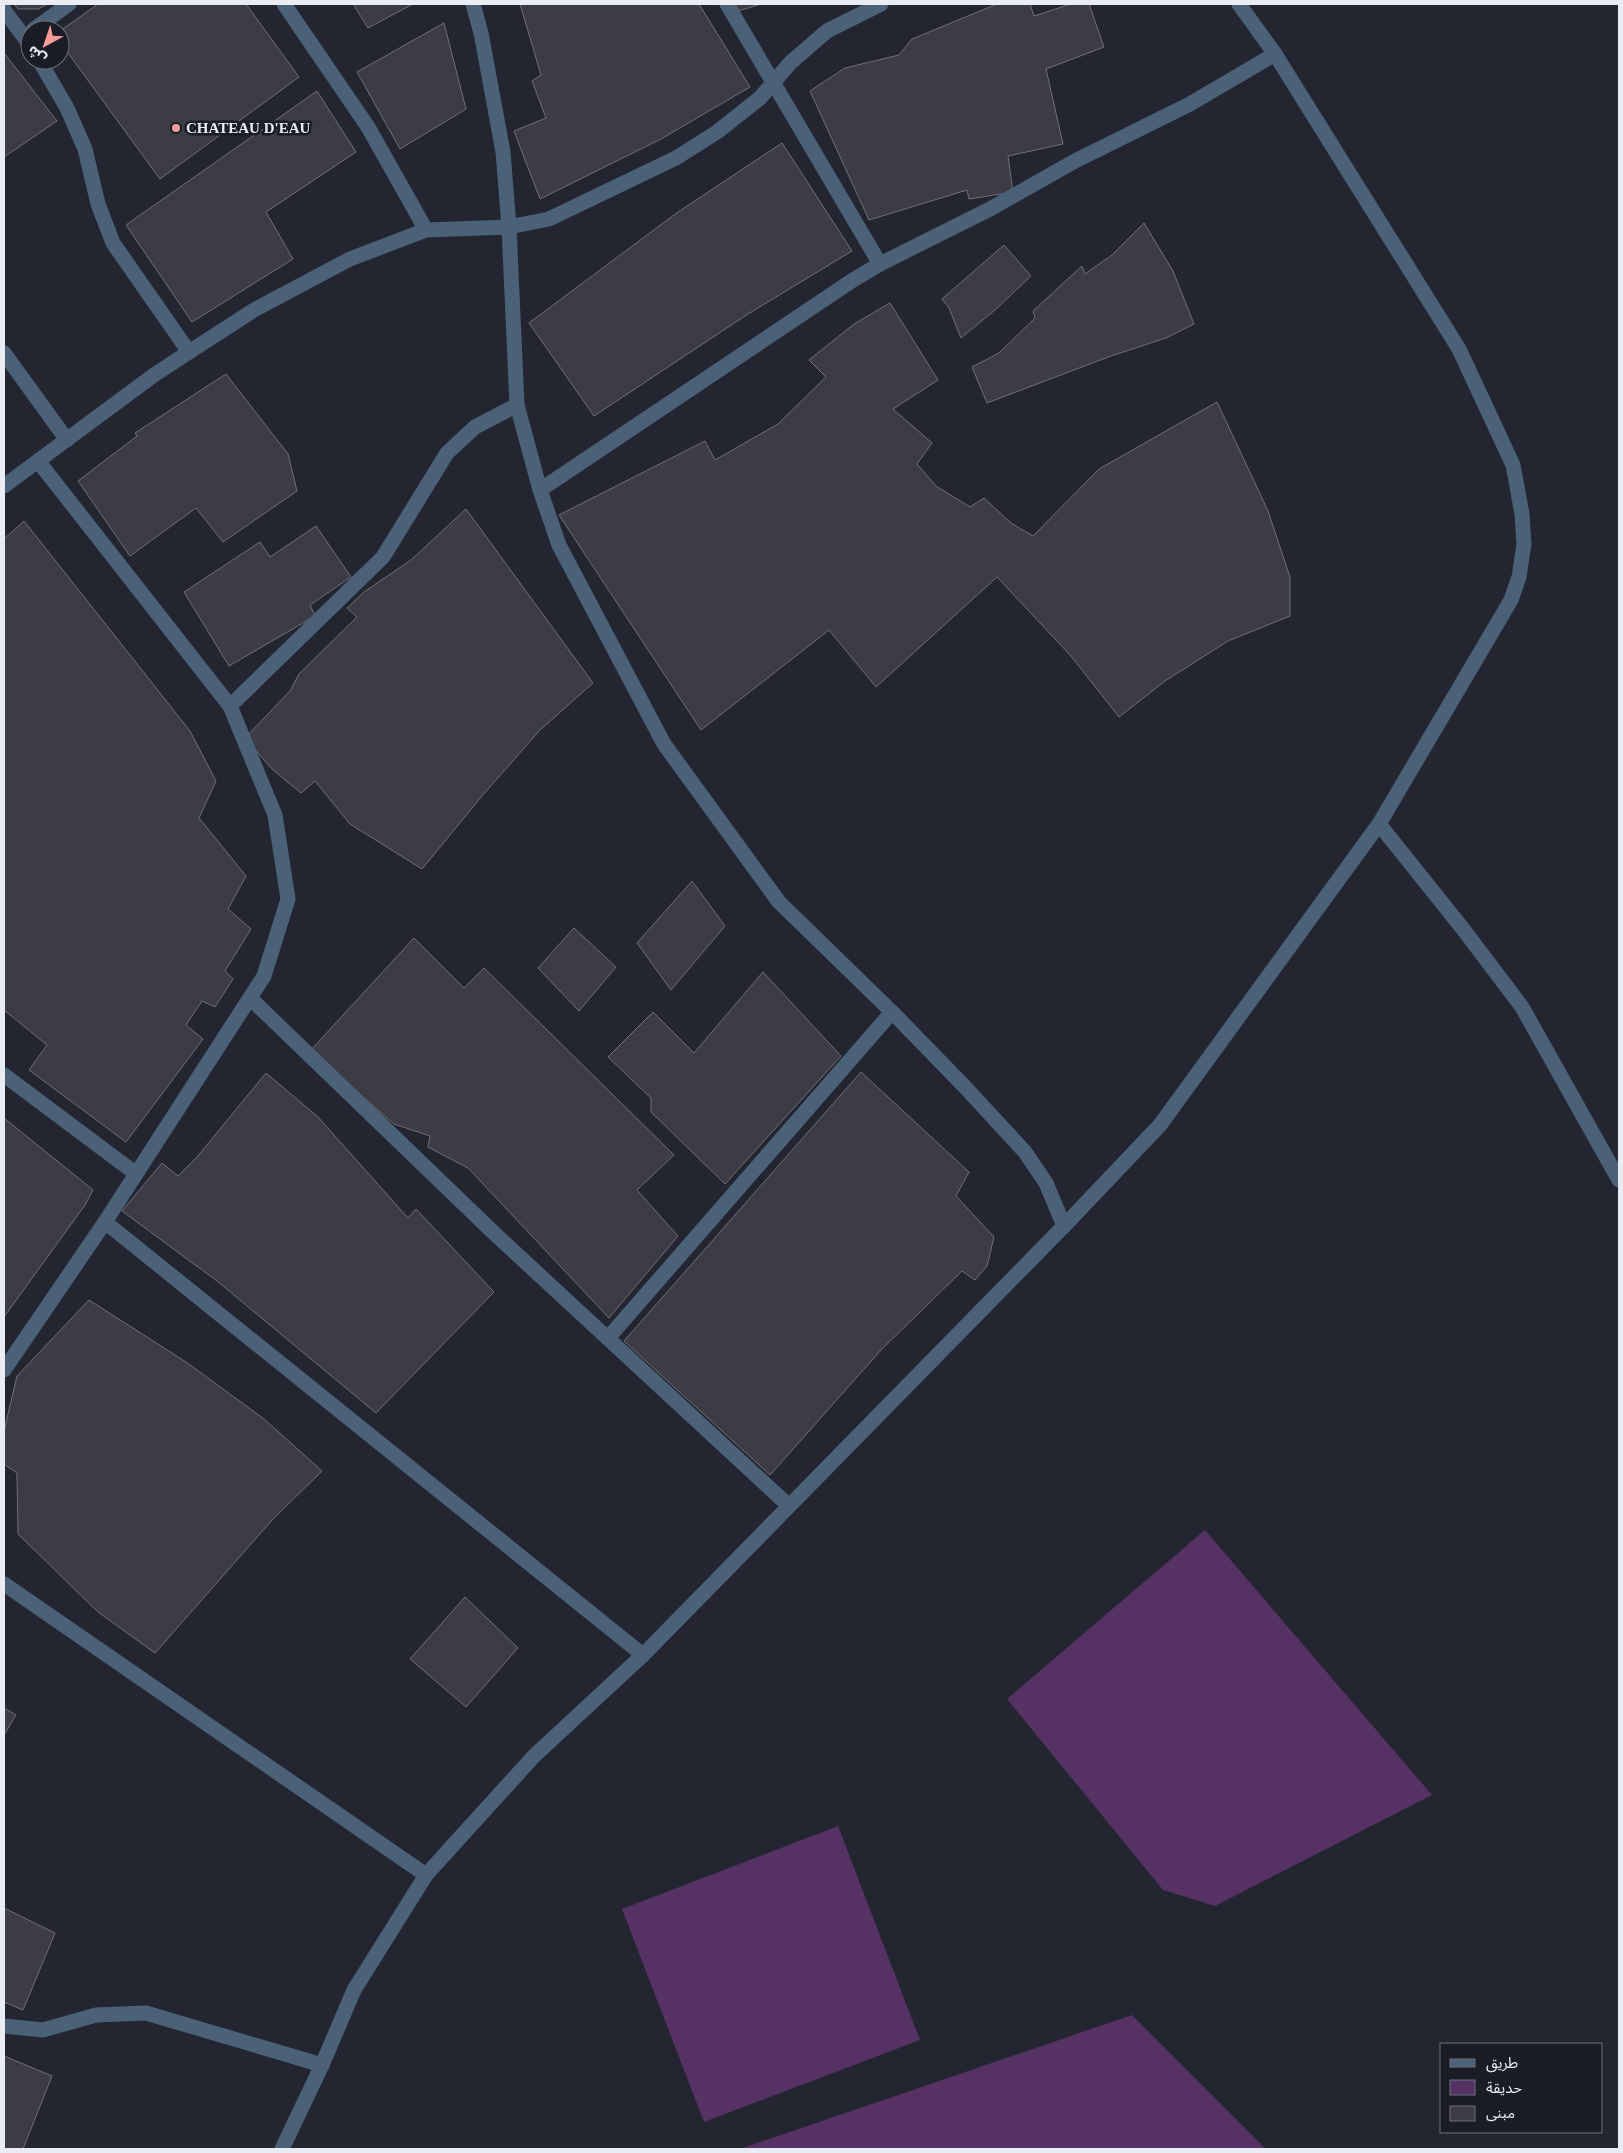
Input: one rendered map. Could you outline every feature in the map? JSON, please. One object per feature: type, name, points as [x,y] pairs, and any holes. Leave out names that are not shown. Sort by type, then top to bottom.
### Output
[{"type":"street","points":[[49,20],[69,4]]},
{"type":"street","points":[[284,4],[368,127],[426,230]]},
{"type":"street","points":[[473,4],[481,33],[503,152],[509,227],[517,405],[540,490],[560,545],[664,744],[779,902],[892,1012],[1025,1152],[1046,1183],[1064,1226]]},
{"type":"street","points":[[727,4],[880,264]]},
{"type":"street","points":[[4,486],[154,375],[189,352],[254,310],[350,260],[426,230],[509,227],[548,219],[676,158],[717,132],[760,98],[790,63],[827,31],[881,4]]},
{"type":"street","points":[[282,2149],[322,2065],[354,1990],[426,1875],[534,1756],[643,1655],[1064,1226],[1160,1125],[1379,824],[1510,600],[1519,577],[1524,544],[1522,514],[1513,465],[1459,349],[1275,54],[1239,4]]},
{"type":"street","points":[[4,10],[20,27]]},
{"type":"street","points":[[540,490],[853,280],[880,264],[990,209],[1075,161],[1190,104],[1275,54]]},
{"type":"street","points":[[45,70],[67,108],[85,149],[98,204],[112,243],[189,352]]},
{"type":"street","points":[[4,354],[67,440]]},
{"type":"street","points":[[230,706],[383,557],[448,454],[475,427],[517,405]]},
{"type":"street","points":[[4,1370],[104,1222],[264,976],[288,899],[275,815],[230,706],[38,461]]},
{"type":"street","points":[[1379,824],[1522,1007],[1619,1180]]},
{"type":"street","points":[[250,998],[495,1234],[789,1506]]},
{"type":"street","points":[[608,1338],[892,1012]]},
{"type":"street","points":[[4,1075],[135,1173]]},
{"type":"street","points":[[104,1222],[643,1655]]},
{"type":"street","points":[[4,1584],[426,1875]]},
{"type":"street","points":[[4,2026],[43,2030],[96,2015],[146,2013],[322,2065]]},
{"type":"green space","points":[[1205,1530],[1432,1795],[1215,1906],[1163,1890],[1007,1699]]},
{"type":"green space","points":[[838,1826],[920,2040],[704,2122],[622,1909]]},
{"type":"green space","points":[[1132,2015],[1266,2149],[740,2149]]},
{"type":"building","points":[[14,4],[48,4],[38,9],[18,9]]},
{"type":"building","name":"CHATEAU D'EAU","points":[[98,4],[246,4],[299,77],[160,179],[70,56],[70,24]]},
{"type":"building","points":[[353,4],[413,4],[368,28]]},
{"type":"building","points":[[520,4],[699,4],[750,87],[661,139],[540,199],[514,131],[546,118],[532,81],[541,75]]},
{"type":"building","points":[[734,4],[761,4],[738,11]]},
{"type":"building","points":[[997,4],[1030,4],[1034,16],[1071,4],[1089,4],[1104,47],[1046,69],[1063,144],[1008,156],[1013,192],[969,199],[967,190],[869,220],[810,91],[845,68],[899,55],[912,39]]},
{"type":"building","points":[[444,23],[466,109],[400,149],[357,72]]},
{"type":"building","points":[[4,53],[57,121],[4,157]]},
{"type":"building","points":[[317,91],[356,152],[266,212],[293,259],[192,322],[126,225]]},
{"type":"building","points":[[782,143],[852,251],[748,314],[594,416],[529,323],[678,212]]},
{"type":"building","points":[[1144,223],[1173,271],[1194,324],[1166,338],[1111,356],[987,403],[972,367],[999,353],[1035,318],[1033,311],[1082,266],[1085,274],[1112,255]]},
{"type":"building","points":[[1004,245],[1031,276],[995,310],[961,338],[949,308],[942,299]]},
{"type":"building","points":[[890,303],[938,380],[893,409],[932,443],[917,464],[936,486],[970,507],[984,498],[1011,523],[1033,536],[1099,469],[1217,402],[1268,511],[1290,577],[1290,616],[1228,641],[1165,681],[1119,717],[1071,656],[997,577],[876,687],[829,630],[701,730],[559,515],[705,441],[715,460],[778,424],[826,377],[809,360],[854,324]]},
{"type":"building","points":[[226,374],[288,454],[297,491],[223,542],[196,508],[130,556],[78,481],[137,436],[135,433]]},
{"type":"building","points":[[466,509],[593,683],[540,730],[482,796],[422,869],[350,824],[315,781],[301,793],[272,769],[245,738],[290,691],[299,674],[357,617],[347,608],[364,592],[411,560]]},
{"type":"building","points":[[24,521],[190,731],[216,781],[199,818],[246,876],[228,909],[251,929],[225,971],[233,979],[215,1007],[202,1001],[186,1025],[203,1039],[126,1142],[29,1070],[47,1045],[4,1010],[4,539]]},
{"type":"building","points":[[316,526],[351,577],[310,605],[315,616],[229,666],[184,592],[260,542],[270,557]]},
{"type":"building","points":[[692,881],[725,926],[671,990],[637,943]]},
{"type":"building","points":[[574,928],[616,967],[579,1011],[538,968]]},
{"type":"building","points":[[414,938],[464,988],[484,968],[674,1155],[637,1190],[678,1236],[609,1318],[468,1168],[428,1147],[430,1136],[394,1124],[310,1051]]},
{"type":"building","points":[[763,972],[841,1056],[725,1184],[651,1112],[651,1098],[608,1057],[653,1012],[694,1053]]},
{"type":"building","points":[[861,1072],[969,1172],[956,1196],[994,1237],[987,1266],[975,1280],[962,1271],[881,1350],[770,1475],[624,1341]]},
{"type":"building","points":[[266,1073],[318,1117],[408,1218],[416,1209],[494,1292],[376,1413],[217,1281],[122,1211],[162,1163],[178,1176],[197,1157]]},
{"type":"building","points":[[4,1118],[93,1190],[85,1205],[4,1317]]},
{"type":"building","points":[[89,1300],[186,1362],[264,1419],[322,1471],[273,1519],[155,1653],[98,1612],[18,1534],[17,1473],[4,1464],[4,1431],[17,1376]]},
{"type":"building","points":[[465,1597],[518,1648],[466,1707],[410,1659]]},
{"type":"building","points":[[4,1708],[16,1715],[4,1735]]},
{"type":"building","points":[[4,1908],[55,1933],[23,2010],[4,2002]]},
{"type":"building","points":[[4,2056],[52,2076],[23,2149],[4,2149]]},
{"type":"place","name":"CHATEAU D'EAU","points":[[176,128]]}]
